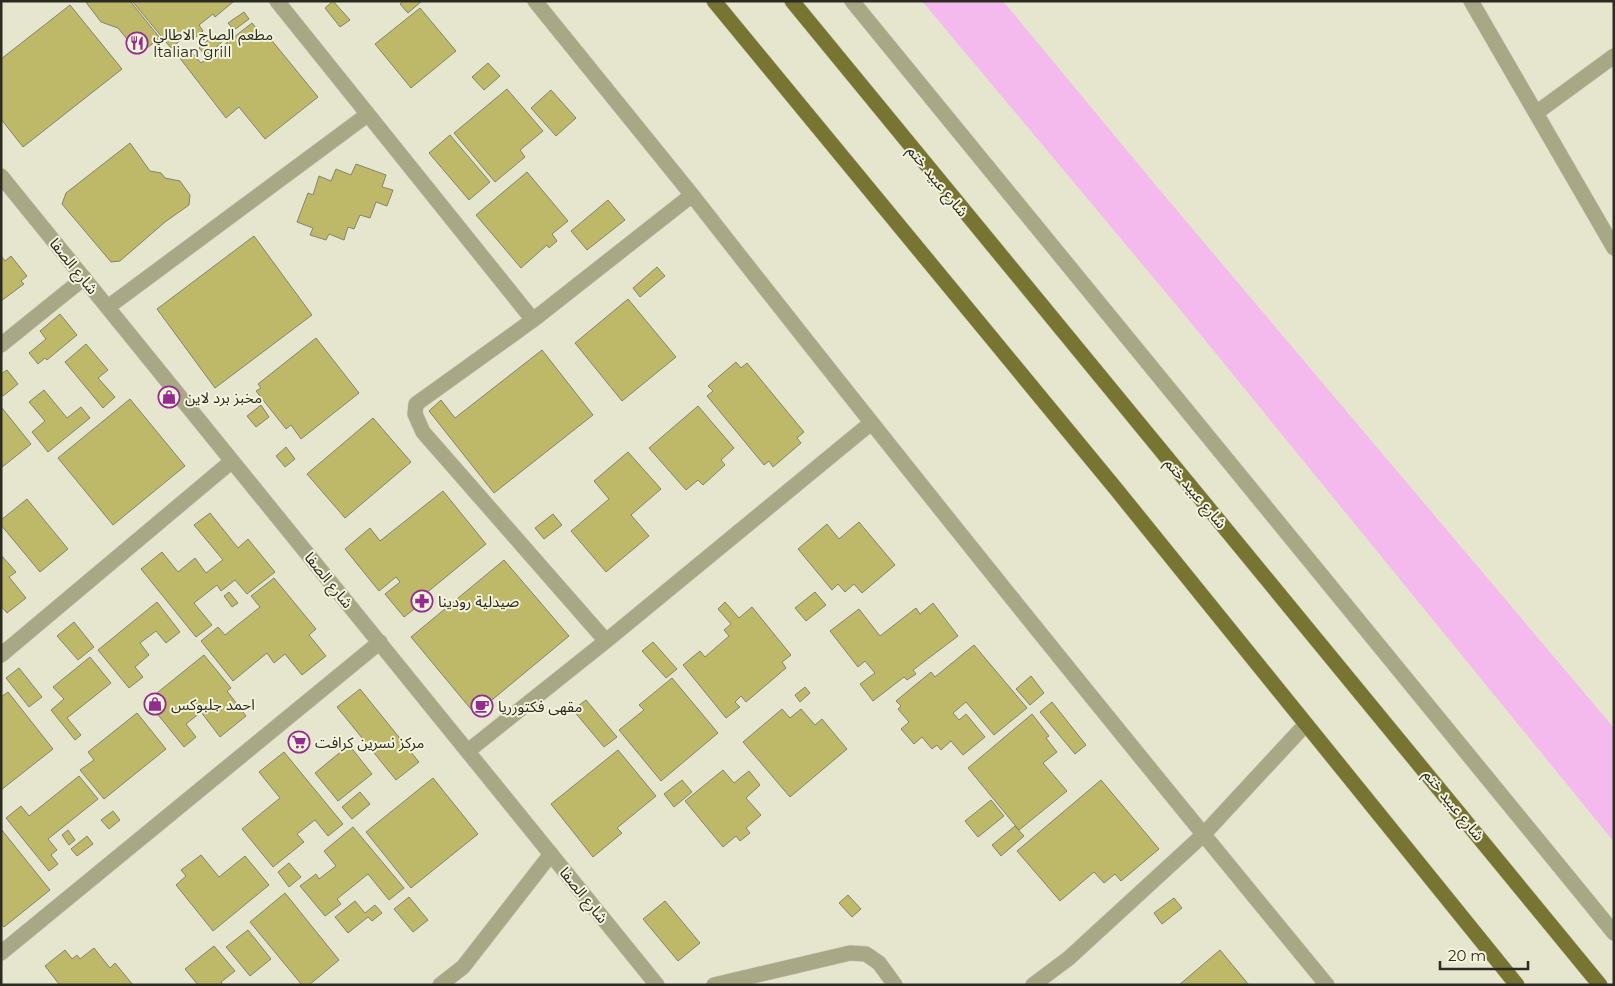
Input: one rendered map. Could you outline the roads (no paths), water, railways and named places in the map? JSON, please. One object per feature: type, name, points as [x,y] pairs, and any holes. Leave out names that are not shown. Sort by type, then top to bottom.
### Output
[{"type":"main road","points":[[714,1],[1110,481],[1517,985]]},
{"type":"main road","name":"شارع عبيد ختم","points":[[792,1],[959,207],[1367,699],[1600,985]]},
{"type":"street","points":[[277,1],[532,320]]},
{"type":"street","points":[[536,1],[692,195],[870,423],[1327,985]]},
{"type":"street","points":[[852,1],[1614,933]]},
{"type":"street","points":[[1471,1],[1614,248]]},
{"type":"street","points":[[1536,113],[1614,56]]},
{"type":"street","points":[[108,307],[367,115]]},
{"type":"street","name":"شارع الصفا","points":[[1,176],[657,985]]},
{"type":"street","points":[[606,641],[423,432],[414,414],[416,404],[532,320],[692,195]]},
{"type":"street","points":[[1,345],[84,278]]},
{"type":"street","points":[[468,751],[606,641],[870,423]]},
{"type":"street","points":[[1,655],[232,460]]},
{"type":"street","points":[[1,953],[380,642]]},
{"type":"street","points":[[1033,985],[1069,958],[1204,835],[1305,724]]},
{"type":"street","points":[[440,985],[463,967],[551,854]]},
{"type":"street","points":[[714,985],[850,953],[866,954],[879,963],[895,985]]},
{"type":"place","name":"مطعم الصاج الاطالي Italian grill","points":[[137,43]]},
{"type":"place","name":"مخبز برد لاين","points":[[169,397]]},
{"type":"place","name":"صيدلية رودينا","points":[[422,601]]},
{"type":"place","name":"احمد جلبوكس","points":[[155,704]]},
{"type":"place","name":"مقهى فكتورريا","points":[[482,706]]},
{"type":"place","name":"مركز نسرين كرافت","points":[[299,742]]}]
